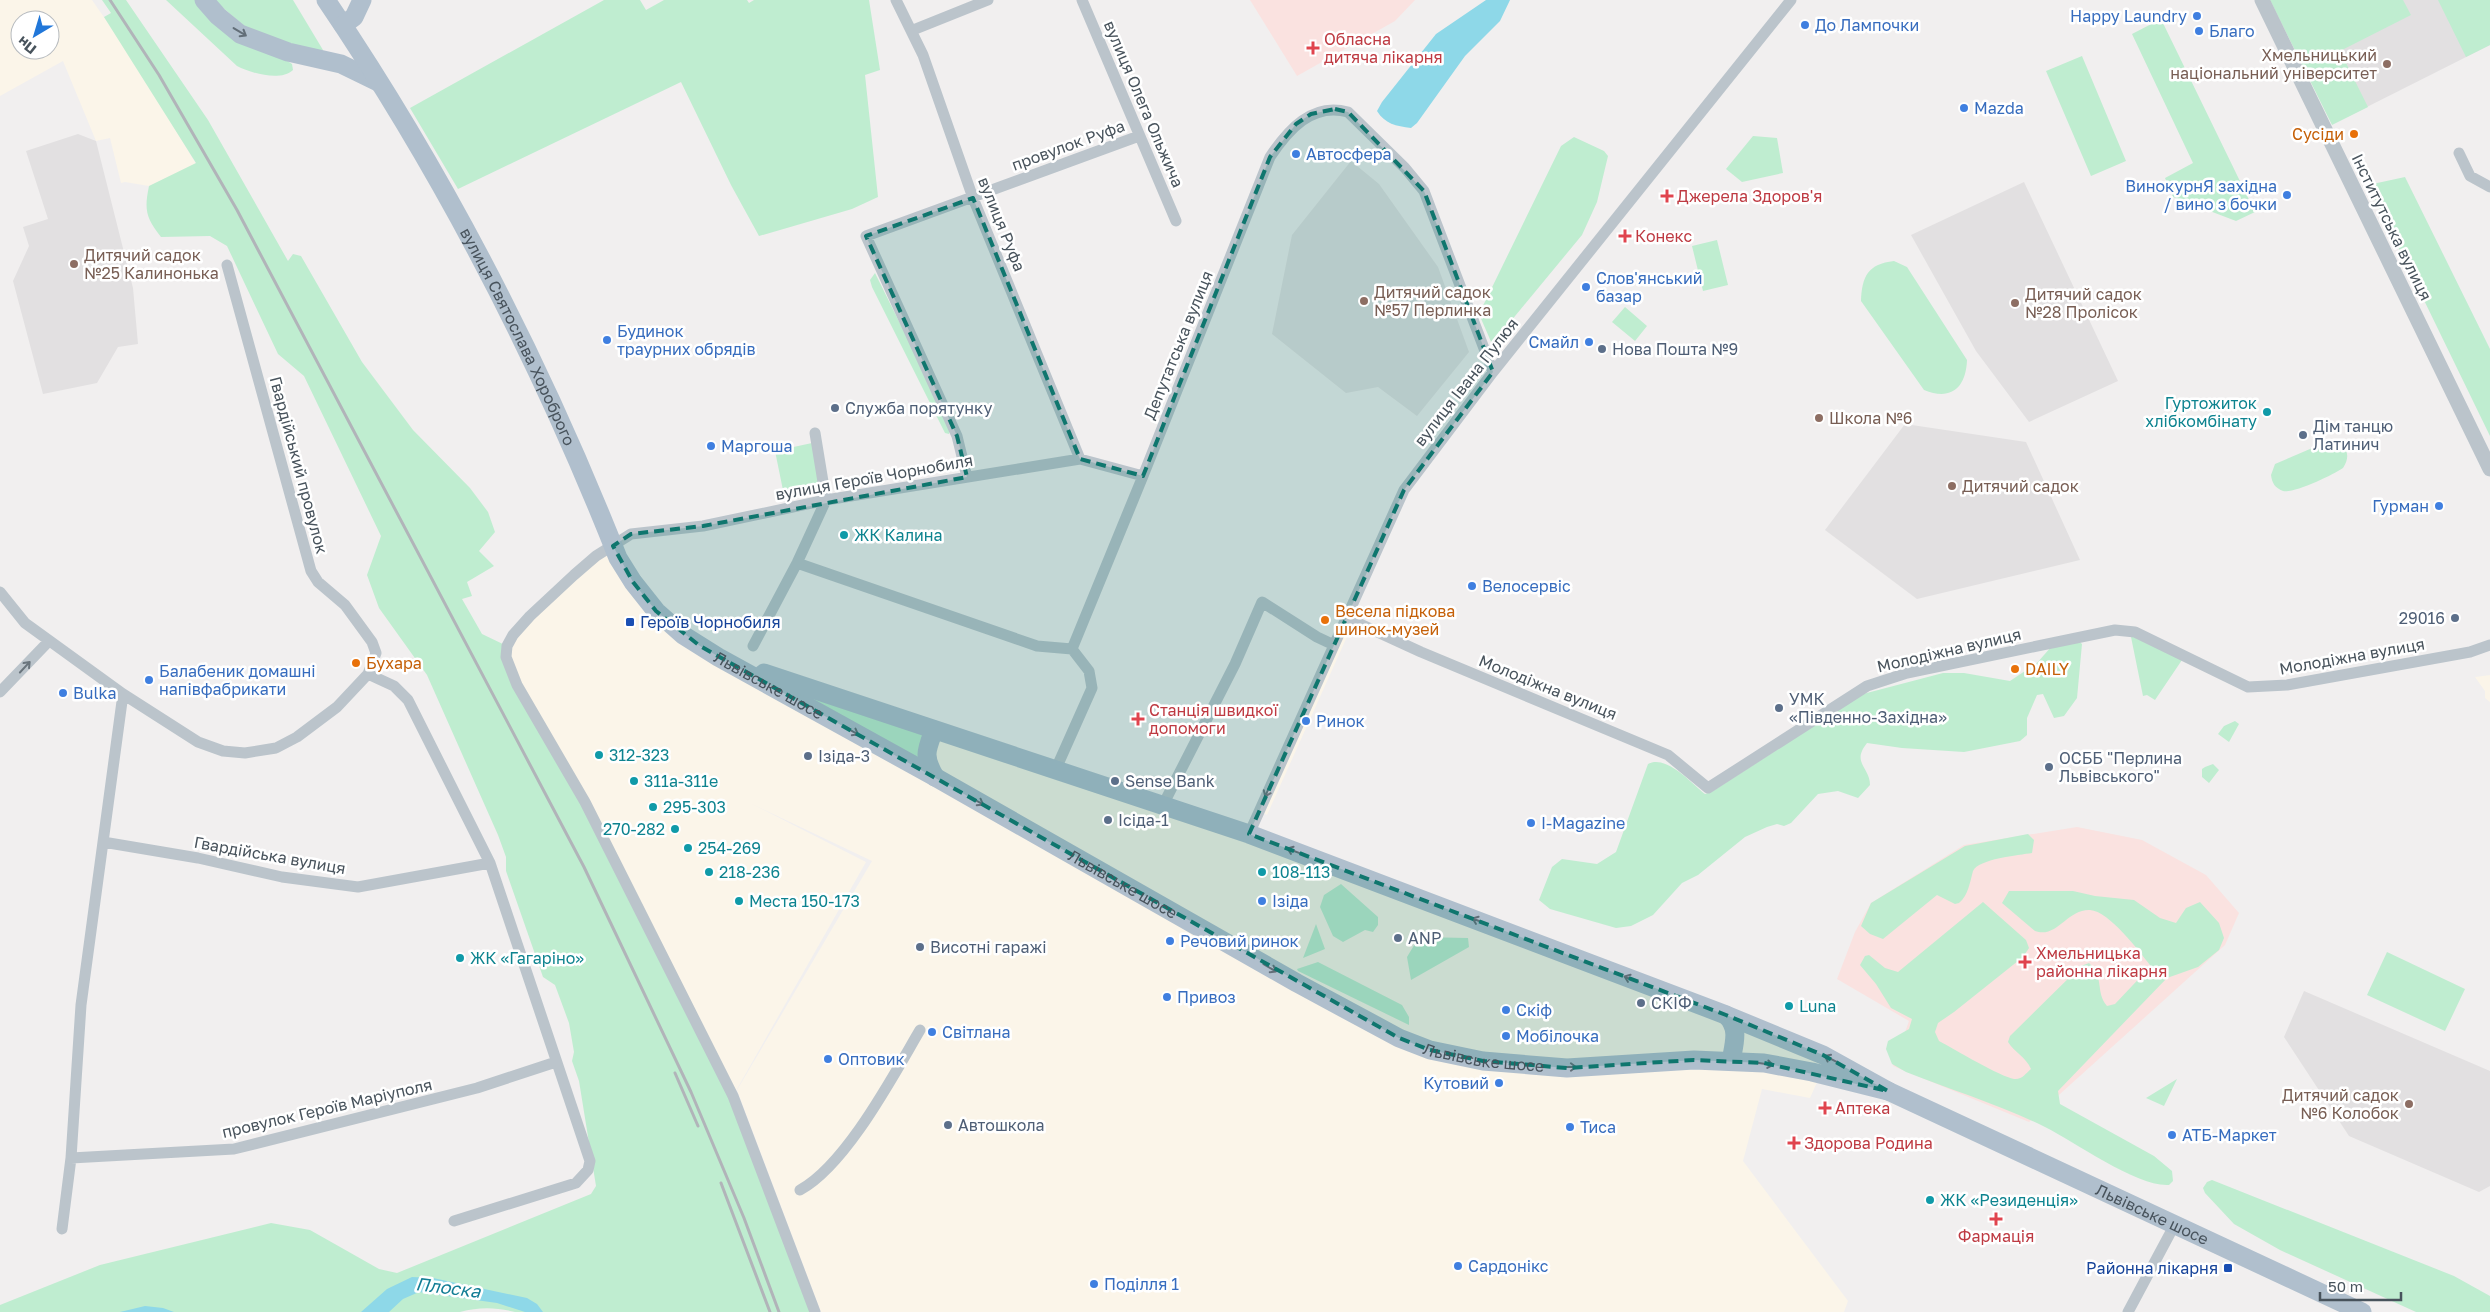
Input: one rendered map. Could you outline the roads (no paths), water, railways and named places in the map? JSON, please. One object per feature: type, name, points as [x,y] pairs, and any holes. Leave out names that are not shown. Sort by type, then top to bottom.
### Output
[{"type":"main road","points":[[204,0],[218,16],[240,34],[288,52],[341,64],[379,82]]},
{"type":"main road","name":"вулиця Святослава Хороброго","points":[[326,0],[343,24],[428,164],[525,343],[613,546],[633,582],[656,611],[683,635],[718,657]]},
{"type":"main road","points":[[343,24],[354,17],[362,0]]},
{"type":"main road","name":"Львівське шосе","points":[[718,657],[1162,807],[1249,834],[1726,1015],[1823,1055],[1888,1091],[2362,1312]]},
{"type":"main road","name":"Львівське шосе","points":[[718,657],[1298,983],[1399,1038],[1430,1050],[1483,1061],[1567,1068],[1694,1060],[1764,1063],[1812,1072],[1888,1091]]},
{"type":"main road","points":[[934,730],[926,751],[926,759],[934,777]]},
{"type":"main road","points":[[1726,1015],[1735,1028],[1732,1061]]},
{"type":"street","name":"вулиця Руфа","points":[[896,0],[913,30],[973,198],[1080,459]]},
{"type":"street","points":[[913,30],[988,0]]},
{"type":"street","name":"вулиця Олега Ольжича","points":[[1082,0],[1176,221]]},
{"type":"street","name":"вулиця Івана Пулюя","points":[[1249,834],[1287,746],[1404,490],[1493,372],[1791,0]]},
{"type":"street","name":"Інститутська вулиця","points":[[2262,0],[2490,469]]},
{"type":"street","name":"Депутатська вулиця","points":[[1072,649],[1144,476],[1270,157],[1296,124],[1311,114],[1335,109],[1348,112],[1405,168],[1424,191],[1493,372]]},
{"type":"street","name":"провулок Руфа","points":[[967,477],[957,436],[866,236],[1139,136]]},
{"type":"street","points":[[2459,153],[2470,176],[2490,187]]},
{"type":"street","name":"Гвардійський провулок","points":[[227,266],[311,571],[318,582],[345,605],[364,628],[376,654],[368,674]]},
{"type":"street","points":[[753,646],[797,563],[826,500],[815,433]]},
{"type":"street","name":"вулиця Героїв Чорнобиля","points":[[815,1312],[733,1096],[585,802],[517,685],[506,657],[508,646],[513,635],[530,616],[574,575],[631,534],[703,526],[826,500],[1080,459],[1144,476]]},
{"type":"street","points":[[797,563],[1037,646],[1072,649],[1089,671],[1092,688],[1055,770]]},
{"type":"street","points":[[0,592],[21,620],[122,694],[198,742],[223,751],[245,753],[276,748],[297,737],[338,707],[368,674],[394,686],[408,700],[490,863],[590,1161],[588,1170],[576,1183],[454,1221]]},
{"type":"street","points":[[1162,807],[1235,664],[1262,602],[1317,637],[1334,645]]},
{"type":"street","name":"Молодіжна вулиця","points":[[1347,618],[1430,656],[1655,748],[1676,760],[1708,788],[1867,686],[1907,673],[2116,630],[2135,632],[2248,687],[2287,685],[2470,652],[2490,645]]},
{"type":"street","points":[[0,692],[49,641]]},
{"type":"street","points":[[62,1229],[71,1158],[81,1005],[122,694]]},
{"type":"street","name":"Гвардійська вулиця","points":[[103,842],[198,858],[282,877],[358,887],[490,863]]},
{"type":"street","points":[[800,1190],[839,1156],[883,1093],[920,1030]]},
{"type":"street","name":"провулок Героїв Маріуполя","points":[[71,1158],[234,1149],[477,1088],[556,1062]]},
{"type":"street","points":[[2128,1312],[2174,1226]]},
{"type":"water","points":[[1486,0],[1510,0],[1500,21],[1465,56],[1417,123],[1411,128],[1387,122],[1377,111],[1382,102],[1436,34]]},
{"type":"water","name":"Плоска","points":[[412,1277],[433,1278],[527,1298],[537,1304],[543,1312],[525,1312],[497,1303],[419,1292],[403,1299],[389,1312],[361,1312],[387,1289]]},
{"type":"water","points":[[145,1306],[163,1308],[174,1312],[120,1312]]},
{"type":"railway","points":[[110,0],[159,75],[237,210],[584,867],[691,1092],[744,1218],[779,1312]]},
{"type":"railway","points":[[675,1073],[698,1126]]},
{"type":"railway","points":[[721,1183],[770,1312]]},
{"type":"place","name":"Happy Laundry","points":[[2197,16]]},
{"type":"place","name":"До Лампочки","points":[[1805,25]]},
{"type":"place","name":"Благо","points":[[2199,31]]},
{"type":"place","name":"Обласна дитяча лікарня","points":[[1313,48]]},
{"type":"place","name":"Хмельницький національний університет","points":[[2387,64]]},
{"type":"place","name":"Mazda","points":[[1964,108]]},
{"type":"place","name":"Сусіди","points":[[2354,134]]},
{"type":"place","name":"Автосфера","points":[[1296,154]]},
{"type":"place","name":"ВинокурнЯ західна / вино з бочки","points":[[2287,195]]},
{"type":"place","name":"Джерела Здоров'я","points":[[1667,196]]},
{"type":"place","name":"Конекс","points":[[1625,236]]},
{"type":"place","name":"Дитячий садок №25 Калинонька","points":[[74,264]]},
{"type":"place","name":"Слов'янський базар","points":[[1586,287]]},
{"type":"place","name":"Дитячий садок №57 Перлинка","points":[[1364,301]]},
{"type":"place","name":"Дитячий садок №28 Пролісок","points":[[2015,303]]},
{"type":"place","name":"Будинок траурних обрядів","points":[[607,340]]},
{"type":"place","name":"Смайл","points":[[1589,342]]},
{"type":"place","name":"Нова Пошта №9","points":[[1602,349]]},
{"type":"place","name":"Служба порятунку","points":[[835,408]]},
{"type":"place","name":"Гуртожиток хлібкомбінату","points":[[2267,412]]},
{"type":"place","name":"Школа №6","points":[[1819,418]]},
{"type":"place","name":"Дім танцю Латинич","points":[[2303,435]]},
{"type":"place","name":"Маргоша","points":[[711,446]]},
{"type":"place","name":"Дитячий садок","points":[[1952,486]]},
{"type":"place","name":"Гурман","points":[[2439,506]]},
{"type":"place","name":"ЖК Калина","points":[[844,535]]},
{"type":"place","name":"Велосервіс","points":[[1472,586]]},
{"type":"place","name":"29016","points":[[2455,618]]},
{"type":"place","name":"Весела підкова шинок-музей","points":[[1325,620]]},
{"type":"place","name":"Героїв Чорнобиля","points":[[630,622]]},
{"type":"place","name":"Бухара","points":[[356,663]]},
{"type":"place","name":"DAILY","points":[[2015,669]]},
{"type":"place","name":"Балабеник домашні напівфабрикати","points":[[149,680]]},
{"type":"place","name":"Bulka","points":[[63,693]]},
{"type":"place","name":"УМК «Південно-Західна»","points":[[1779,708]]},
{"type":"place","name":"Станція швидкої допомоги","points":[[1138,719]]},
{"type":"place","name":"Ринок","points":[[1306,721]]},
{"type":"place","name":"312-323","points":[[599,755]]},
{"type":"place","name":"Ізіда-3","points":[[808,756]]},
{"type":"place","name":"ОСББ \"Перлина Львівського\"","points":[[2049,767]]},
{"type":"place","name":"311а-311е","points":[[634,781]]},
{"type":"place","name":"Sense Bank","points":[[1115,781]]},
{"type":"place","name":"295-303","points":[[653,807]]},
{"type":"place","name":"Ісіда-1","points":[[1108,820]]},
{"type":"place","name":"I-Magazine","points":[[1531,823]]},
{"type":"place","name":"270-282","points":[[675,829]]},
{"type":"place","name":"254-269","points":[[688,848]]},
{"type":"place","name":"218-236","points":[[709,872]]},
{"type":"place","name":"108-113","points":[[1262,872]]},
{"type":"place","name":"Места 150-173","points":[[739,901]]},
{"type":"place","name":"Ізіда","points":[[1262,901]]},
{"type":"place","name":"ANP","points":[[1398,938]]},
{"type":"place","name":"Речовий ринок","points":[[1170,941]]},
{"type":"place","name":"Висотні гаражі","points":[[920,947]]},
{"type":"place","name":"ЖК «Гагаріно»","points":[[460,958]]},
{"type":"place","name":"Хмельницька районна лікарня","points":[[2025,962]]},
{"type":"place","name":"Привоз","points":[[1167,997]]},
{"type":"place","name":"СКІФ","points":[[1641,1003]]},
{"type":"place","name":"Luna","points":[[1789,1006]]},
{"type":"place","name":"Скіф","points":[[1506,1010]]},
{"type":"place","name":"Світлана","points":[[932,1032]]},
{"type":"place","name":"Мобілочка","points":[[1506,1036]]},
{"type":"place","name":"Оптовик","points":[[828,1059]]},
{"type":"place","name":"Кутовий","points":[[1499,1083]]},
{"type":"place","name":"Дитячий садок №6 Колобок","points":[[2409,1104]]},
{"type":"place","name":"Аптека","points":[[1825,1108]]},
{"type":"place","name":"Автошкола","points":[[948,1125]]},
{"type":"place","name":"Тиса","points":[[1570,1127]]},
{"type":"place","name":"АТБ-Маркет","points":[[2172,1135]]},
{"type":"place","name":"Здорова Родина","points":[[1794,1143]]},
{"type":"place","name":"ЖК «Резиденція»","points":[[1930,1200]]},
{"type":"place","name":"Фармація","points":[[1996,1219]]},
{"type":"place","name":"Сардонікс","points":[[1458,1266]]},
{"type":"place","name":"Районна лікарня","points":[[2228,1268]]},
{"type":"place","name":"Поділля 1","points":[[1094,1284]]}]
